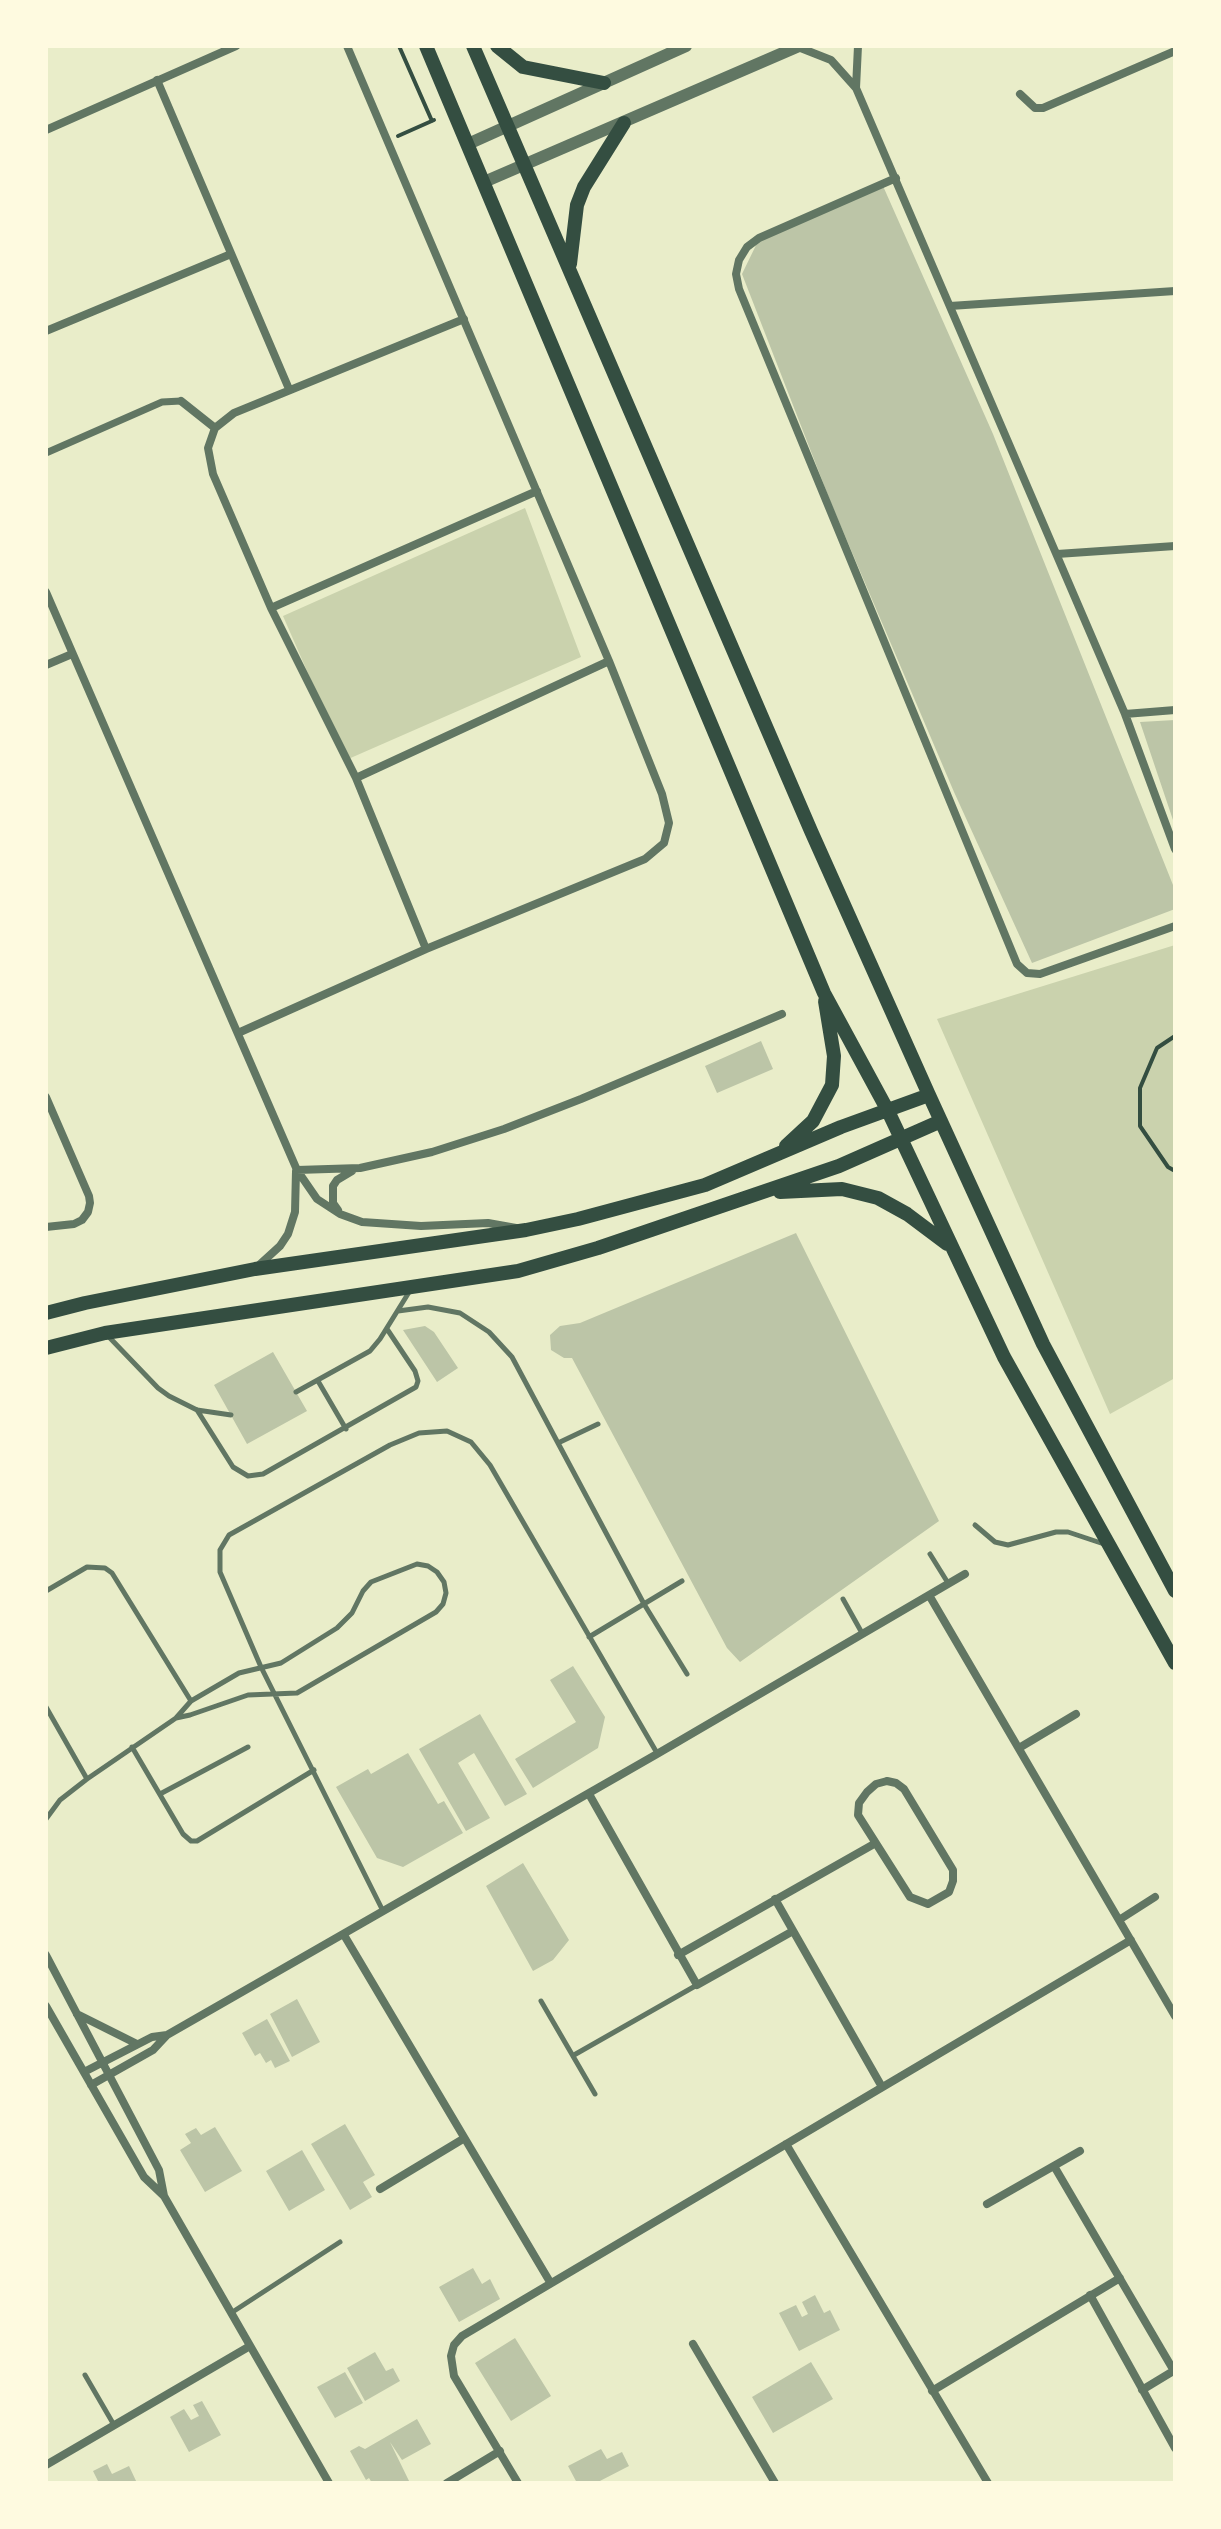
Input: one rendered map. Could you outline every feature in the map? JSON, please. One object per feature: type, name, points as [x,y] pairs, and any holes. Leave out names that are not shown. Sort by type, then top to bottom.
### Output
[{"type":"main road","points":[[426,46],[824,993],[888,1111],[1004,1357],[1175,1663]]},
{"type":"main road","points":[[473,46],[811,831],[929,1095],[1043,1344],[1175,1591]]},
{"type":"main road","points":[[497,46],[523,67],[545,74],[604,83]]},
{"type":"main road","points":[[570,269],[577,205],[584,187],[624,123]]},
{"type":"main road","points":[[776,1155],[813,1121],[832,1085],[834,1056],[824,993]]},
{"type":"main road","points":[[46,1313],[255,1269],[526,1230],[590,1216],[705,1185],[841,1127],[929,1095]]},
{"type":"main road","points":[[46,1348],[105,1333],[518,1271],[598,1248],[839,1166],[941,1121]]},
{"type":"main road","points":[[755,1194],[842,1189],[878,1198],[907,1214],[950,1247]]},
{"type":"street","points":[[46,130],[236,46]]},
{"type":"street","points":[[238,1033],[426,949],[645,859],[664,843],[669,823],[662,794],[609,661],[347,46]]},
{"type":"street","points":[[468,144],[686,46]]},
{"type":"street","points":[[484,182],[798,46],[831,60],[856,88],[896,178],[1125,714],[1175,849]]},
{"type":"street","points":[[856,88],[858,46]]},
{"type":"street","points":[[1020,94],[1035,108],[1043,108],[1175,51]]},
{"type":"street","points":[[157,80],[289,389]]},
{"type":"street","points":[[896,178],[759,238],[747,247],[739,260],[736,274],[739,289],[1017,964],[1027,973],[1040,974],[1175,926]]},
{"type":"street","points":[[46,331],[231,254]]},
{"type":"street","points":[[950,306],[1175,291]]},
{"type":"street","points":[[426,949],[356,778],[271,608],[213,474],[208,448],[215,428],[234,413],[464,319]]},
{"type":"street","points":[[46,453],[162,402],[181,401],[215,428]]},
{"type":"street","points":[[271,608],[537,491]]},
{"type":"street","points":[[1057,554],[1175,546]]},
{"type":"street","points":[[46,592],[297,1170],[317,1199],[340,1214],[362,1222],[391,1226],[488,1223],[526,1230]]},
{"type":"street","points":[[46,665],[72,654]]},
{"type":"street","points":[[356,778],[609,661]]},
{"type":"street","points":[[1125,714],[1175,710]]},
{"type":"street","points":[[340,1214],[333,1203],[333,1186],[344,1174],[432,1152],[504,1129],[782,1014]]},
{"type":"street","points":[[46,1097],[89,1196],[88,1212],[82,1220],[46,1227]]},
{"type":"street","points":[[297,1170],[360,1168]]},
{"type":"street","points":[[255,1269],[280,1246],[288,1234],[295,1212],[297,1170]]},
{"type":"street","points":[[91,2085],[153,2050],[167,2035],[589,1794],[965,1574]]},
{"type":"street","points":[[929,1595],[1174,2011]]},
{"type":"street","points":[[1019,1748],[1076,1714]]},
{"type":"street","points":[[887,1781],[896,1783],[904,1789],[953,1870],[949,1892],[928,1904],[910,1897],[874,1844],[858,1815],[859,1803],[876,1784],[887,1781]]},
{"type":"street","points":[[589,1794],[697,1985],[793,1931]]},
{"type":"street","points":[[678,1955],[874,1844]]},
{"type":"street","points":[[1119,1920],[1155,1897]]},
{"type":"street","points":[[775,1899],[882,2087]]},
{"type":"street","points":[[344,1935],[550,2282]]},
{"type":"street","points":[[518,2483],[454,2376],[451,2356],[454,2345],[462,2336],[1131,1940]]},
{"type":"street","points":[[46,1955],[159,2170],[164,2196]]},
{"type":"street","points":[[46,2006],[144,2177],[164,2196],[329,2483]]},
{"type":"street","points":[[77,2014],[137,2044]]},
{"type":"street","points":[[84,2072],[152,2037],[167,2035]]},
{"type":"street","points":[[380,2189],[463,2139]]},
{"type":"street","points":[[786,2144],[988,2483]]},
{"type":"street","points":[[987,2204],[1080,2151]]},
{"type":"street","points":[[1054,2166],[1175,2370],[1142,2390]]},
{"type":"street","points":[[932,2391],[1120,2278]]},
{"type":"street","points":[[1090,2295],[1175,2448]]},
{"type":"street","points":[[693,2344],[775,2483]]},
{"type":"street","points":[[46,2465],[250,2346]]},
{"type":"street","points":[[447,2483],[500,2451]]},
{"type":"lane","points":[[296,1392],[370,1351],[411,1288]]},
{"type":"lane","points":[[398,1311],[428,1307],[460,1313],[489,1332],[512,1357],[644,1604],[687,1674]]},
{"type":"lane","points":[[197,1410],[233,1467],[248,1476],[263,1474],[416,1387],[417,1376],[387,1329]]},
{"type":"lane","points":[[105,1333],[158,1388],[182,1404],[197,1410],[231,1415]]},
{"type":"lane","points":[[318,1381],[346,1429]]},
{"type":"lane","points":[[558,1443],[598,1424]]},
{"type":"lane","points":[[383,1911],[261,1667],[220,1572],[220,1550],[229,1535],[390,1445],[419,1433],[447,1431],[471,1442],[490,1465],[657,1754]]},
{"type":"lane","points":[[975,1525],[995,1542],[1008,1545],[1056,1532],[1068,1532],[1109,1546]]},
{"type":"lane","points":[[930,1554],[948,1583]]},
{"type":"lane","points":[[46,1819],[60,1800],[176,1718],[191,1701],[239,1673],[281,1663],[337,1628],[352,1613],[371,1582],[417,1564],[437,1572],[444,1582],[446,1593],[443,1604],[436,1612],[308,1688],[297,1693],[235,1698],[176,1718]]},
{"type":"lane","points":[[46,1591],[96,1566],[112,1573],[191,1701]]},
{"type":"lane","points":[[589,1637],[682,1581]]},
{"type":"lane","points":[[843,1599],[863,1634]]},
{"type":"lane","points":[[46,1707],[87,1779]]},
{"type":"lane","points":[[132,1747],[186,1838],[197,1841],[314,1770]]},
{"type":"lane","points":[[160,1794],[248,1747]]},
{"type":"lane","points":[[574,2055],[697,1985]]},
{"type":"lane","points":[[541,2001],[595,2094]]},
{"type":"lane","points":[[230,2314],[340,2242]]},
{"type":"lane","points":[[85,2375],[114,2425]]},
{"type":"path","points":[[399,46],[432,121]]},
{"type":"path","points":[[388,140],[454,112]]},
{"type":"path","points":[[1175,1036],[1157,1048],[1140,1088],[1140,1126],[1168,1167],[1175,1171]]},
{"type":"green space","points":[[525,508],[581,657],[346,760],[283,616]]},
{"type":"green space","points":[[1175,945],[1175,1378],[1110,1414],[937,1019]]},
{"type":"building","points":[[883,186],[993,434],[1175,890],[1175,909],[1032,963],[954,792],[831,503],[742,274],[759,239]]},
{"type":"building","points":[[1175,720],[1175,823],[1174,823],[1140,722]]},
{"type":"building","points":[[761,1041],[773,1069],[717,1093],[705,1066]]},
{"type":"building","points":[[796,1233],[939,1521],[740,1662],[727,1648],[572,1358],[564,1358],[551,1350],[550,1335],[560,1326],[580,1323]]},
{"type":"building","points":[[425,1326],[434,1332],[458,1368],[437,1382],[403,1330]]},
{"type":"building","points":[[273,1352],[307,1411],[247,1444],[214,1385]]},
{"type":"building","points":[[573,1666],[605,1717],[598,1748],[533,1788],[515,1759],[576,1722],[550,1680]]},
{"type":"building","points":[[480,1714],[527,1794],[505,1806],[474,1753],[458,1763],[490,1818],[466,1831],[419,1749]]},
{"type":"building","points":[[408,1753],[438,1804],[444,1801],[463,1833],[403,1867],[377,1858],[336,1787],[368,1769],[371,1774]]},
{"type":"building","points":[[523,1863],[569,1940],[553,1960],[533,1971],[486,1886]]},
{"type":"building","points":[[297,1999],[320,2042],[292,2057],[270,2014]]},
{"type":"building","points":[[267,2019],[290,2061],[275,2068],[271,2060],[266,2063],[260,2053],[255,2056],[242,2033]]},
{"type":"building","points":[[345,2124],[375,2175],[363,2182],[372,2197],[350,2210],[311,2144]]},
{"type":"building","points":[[215,2127],[242,2171],[205,2192],[180,2150],[191,2143],[185,2134],[196,2128],[201,2135]]},
{"type":"building","points":[[302,2150],[325,2190],[289,2211],[266,2171]]},
{"type":"building","points":[[473,2268],[482,2284],[490,2279],[500,2299],[459,2322],[439,2287]]},
{"type":"building","points":[[815,2295],[824,2313],[830,2310],[840,2330],[799,2351],[779,2313],[796,2305],[802,2317],[808,2314],[802,2302]]},
{"type":"building","points":[[515,2338],[551,2396],[511,2421],[475,2363]]},
{"type":"building","points":[[375,2352],[386,2371],[393,2368],[400,2381],[365,2401],[347,2368]]},
{"type":"building","points":[[811,2362],[833,2399],[773,2433],[752,2397]]},
{"type":"building","points":[[345,2372],[363,2403],[335,2418],[317,2387]]},
{"type":"building","points":[[202,2401],[221,2435],[189,2452],[170,2417],[184,2409],[191,2420],[199,2416],[193,2405]]},
{"type":"building","points":[[417,2419],[431,2444],[402,2460],[390,2442],[410,2483],[372,2483],[369,2478],[366,2480],[350,2451],[359,2446],[365,2449]]},
{"type":"building","points":[[601,2449],[607,2459],[622,2452],[629,2466],[596,2483],[577,2483],[568,2466]]},
{"type":"building","points":[[107,2464],[112,2474],[129,2466],[137,2483],[99,2483],[93,2471]]}]
